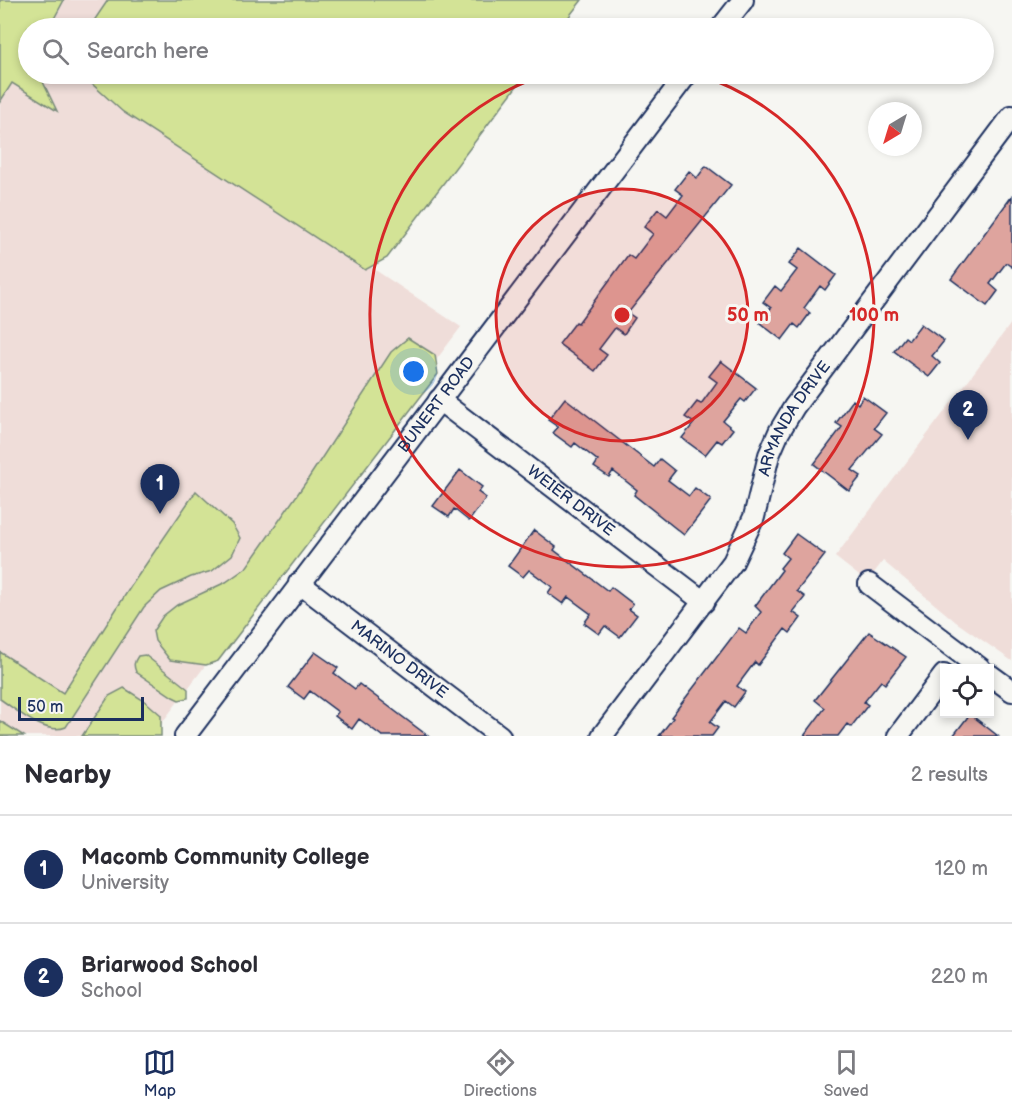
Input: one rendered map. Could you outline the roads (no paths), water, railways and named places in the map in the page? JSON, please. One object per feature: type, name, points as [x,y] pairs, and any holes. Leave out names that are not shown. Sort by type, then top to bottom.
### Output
[{"type":"street","points":[[730,18],[743,0]]},
{"type":"street","name":"BUNERT ROAD","points":[[185,736],[679,84]]},
{"type":"street","name":"ARMANDA DRIVE","points":[[602,736],[733,562],[754,517],[769,454],[787,418],[1012,116]]},
{"type":"street","name":"WEIER DRIVE","points":[[439,400],[704,602]]},
{"type":"street","name":"MARINO DRIVE","points":[[299,584],[500,736]]},
{"type":"street","points":[[869,584],[955,661]]},
{"type":"street","points":[[994,678],[1012,691]]},
{"type":"street","points":[[898,736],[940,681]]},
{"type":"place","name":"Briarwood School","points":[[968,440]]},
{"type":"place","name":"Macomb Community College","points":[[160,514]]}]
